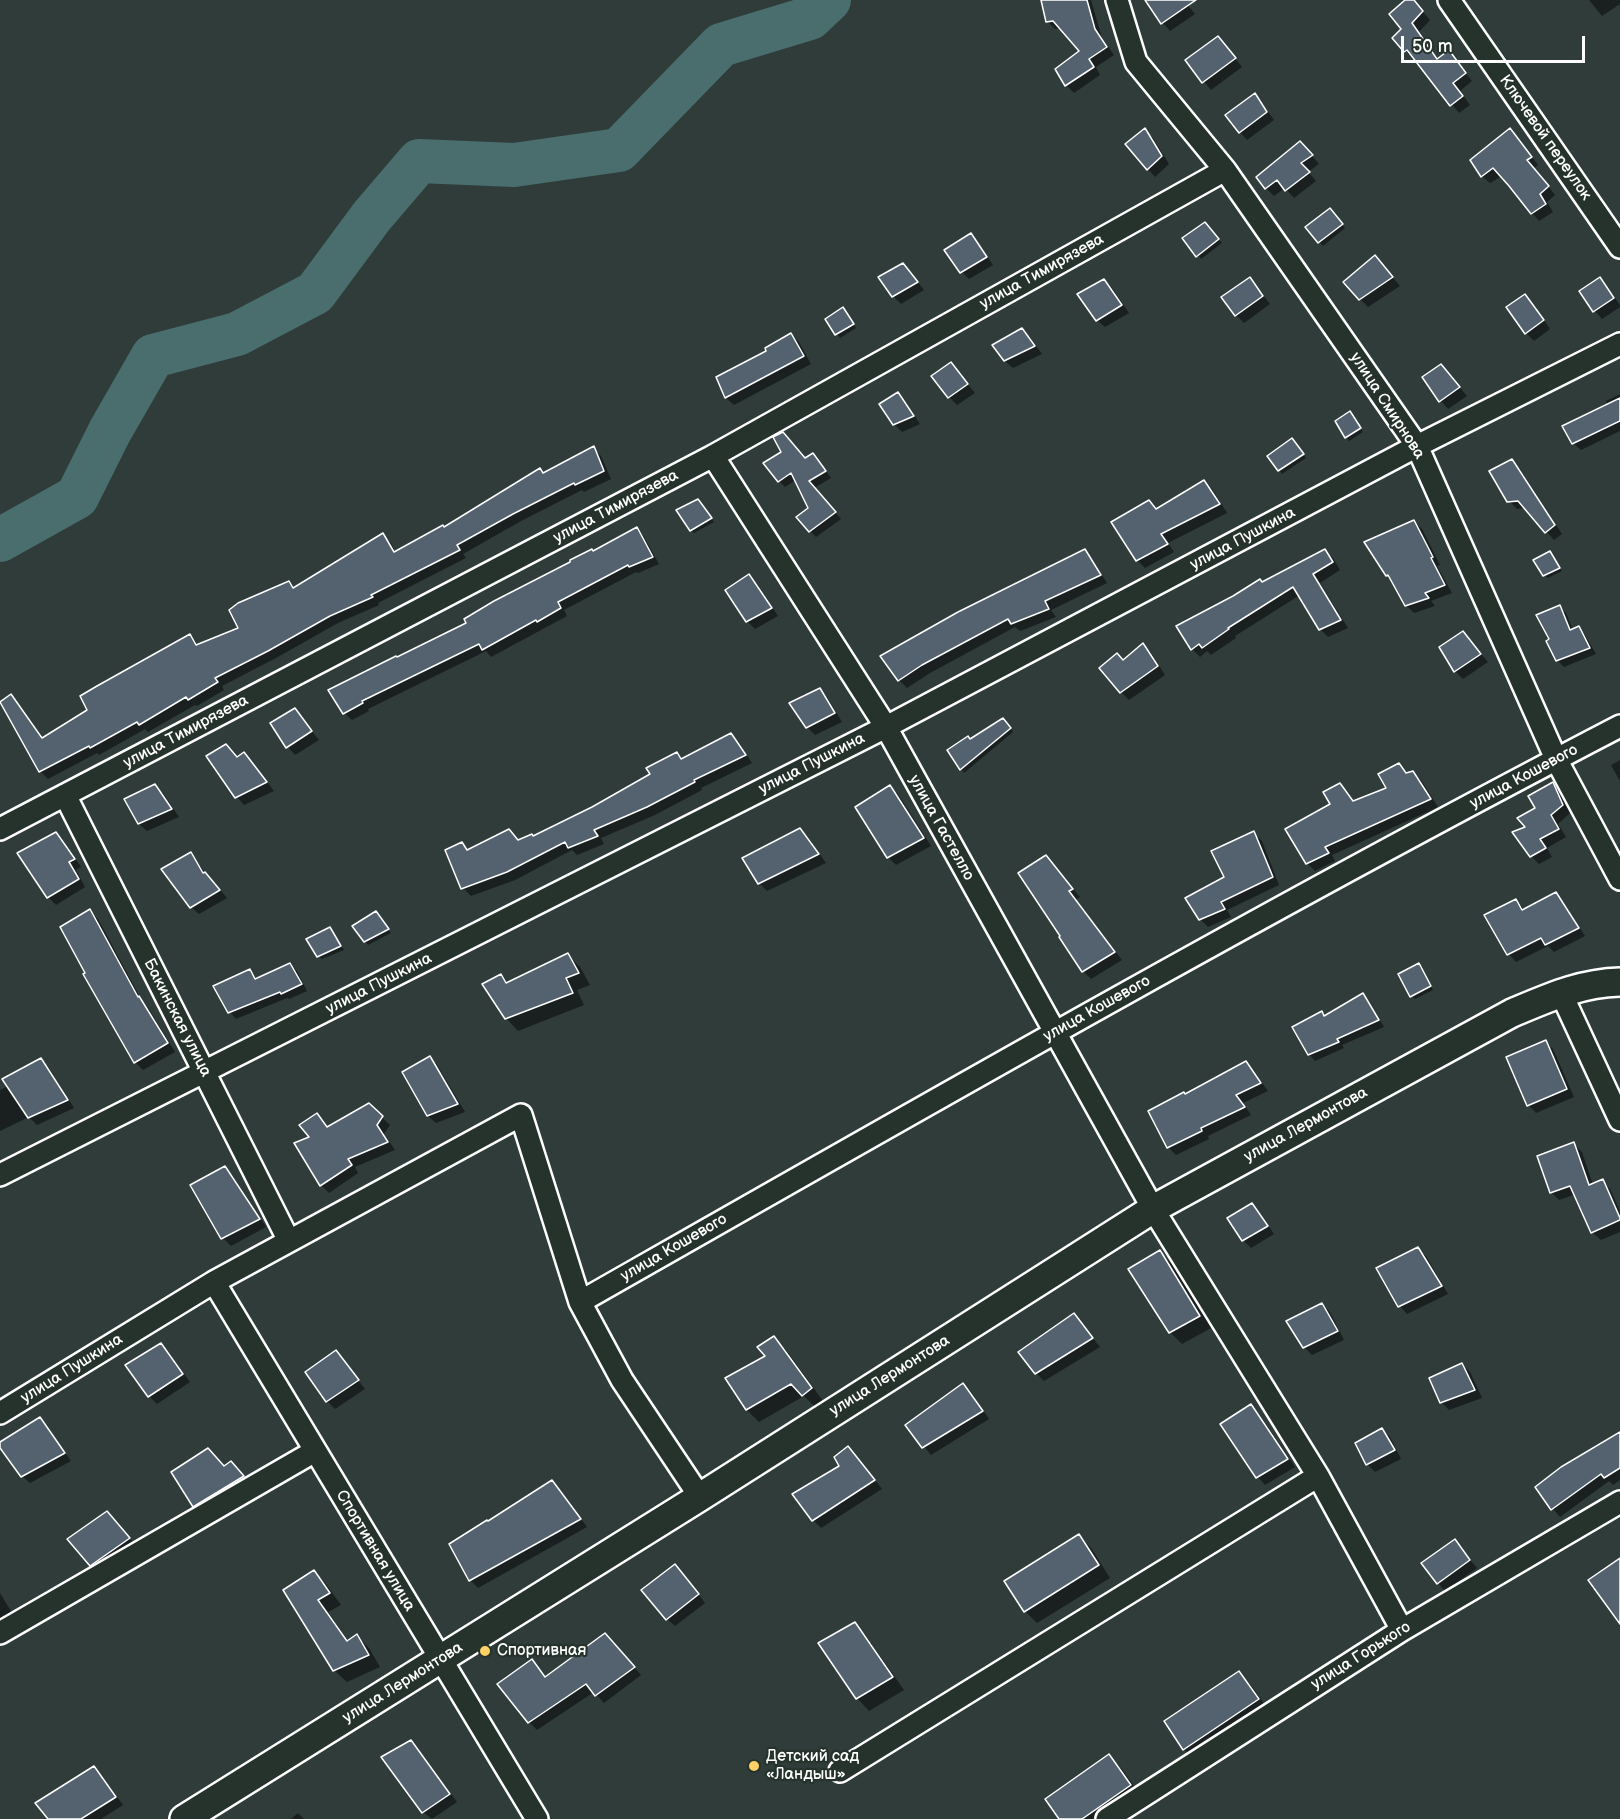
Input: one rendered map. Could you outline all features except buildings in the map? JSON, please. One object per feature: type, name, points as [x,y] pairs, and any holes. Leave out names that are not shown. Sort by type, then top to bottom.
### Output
[{"type":"street","name":"улица Смирнова","points":[[1117,0],[1136,62],[1225,170],[1417,446],[1556,759],[1620,879]]},
{"type":"street","name":"Ключевой переулок","points":[[1449,0],[1620,246]]},
{"type":"street","name":"улица Тимирязева","points":[[0,829],[713,456],[1225,170]]},
{"type":"street","name":"улица Пушкина","points":[[0,1175],[886,727],[1417,446],[1620,344]]},
{"type":"street","name":"улица Гастелло","points":[[713,456],[886,727],[1153,1209],[1318,1476],[1402,1630]]},
{"type":"street","name":"улица Кошевого","points":[[580,1302],[1054,1032],[1620,726]]},
{"type":"street","name":"Бакинская улица","points":[[65,795],[289,1241]]},
{"type":"street","name":"улица Лермонтова","points":[[184,1819],[700,1497],[1153,1209],[1512,1013],[1583,986],[1620,981]]},
{"type":"street","points":[[1561,993],[1620,1120]]},
{"type":"street","name":"улица Пушкина","points":[[0,1413],[214,1282],[521,1116],[580,1302]]},
{"type":"street","name":"Спортивная улица","points":[[214,1282],[537,1819]]},
{"type":"street","points":[[580,1302],[622,1380],[700,1497]]},
{"type":"street","points":[[0,1634],[315,1451]]},
{"type":"street","points":[[840,1771],[1318,1476]]},
{"type":"street","name":"улица Горького","points":[[1107,1819],[1402,1630],[1620,1502]]},
{"type":"waterway","points":[[0,540],[77,497],[110,431],[153,356],[237,334],[315,293],[372,216],[419,161],[514,165],[619,150],[721,45],[810,18],[829,0]]},
{"type":"place","name":"Спортивная","points":[[485,1651]]},
{"type":"place","name":"Детский сад «Ландыш»","points":[[754,1766]]}]
